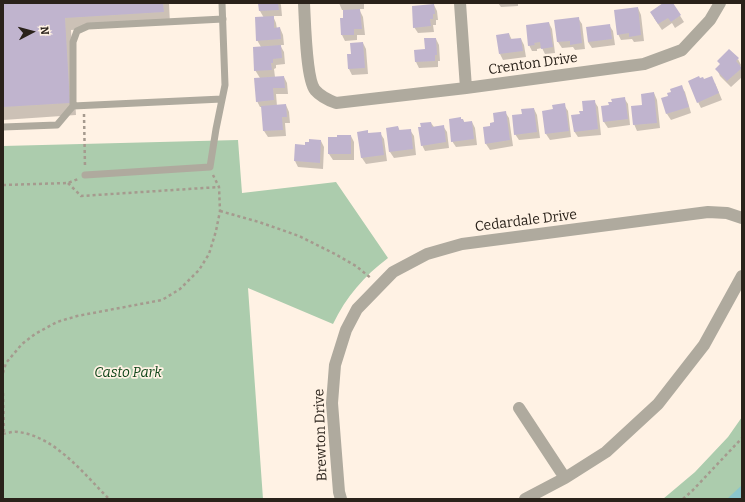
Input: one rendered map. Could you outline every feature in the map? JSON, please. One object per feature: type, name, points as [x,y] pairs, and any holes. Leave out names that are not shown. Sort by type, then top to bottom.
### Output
[{"type":"street","name":"Crenton Drive","points":[[304,3],[310,74],[314,89],[326,100],[336,103],[466,88],[644,64],[682,50],[710,20],[720,3]]},
{"type":"street","points":[[460,3],[466,88]]},
{"type":"street","name":"Cedardale Drive","points":[[346,330],[358,309],[393,272],[426,254],[462,244],[708,212],[728,213],[742,218]]},
{"type":"street","points":[[525,499],[566,478],[606,452],[658,404],[704,345],[742,276]]},
{"type":"street","name":"Brewton Drive","points":[[340,495],[332,403],[335,365],[346,330]]},
{"type":"street","points":[[519,408],[566,478]]},
{"type":"lane","points":[[85,175],[210,167],[225,85],[222,3]]},
{"type":"lane","points":[[3,127],[57,125],[73,106],[73,42],[77,31],[88,26],[223,19]]},
{"type":"lane","points":[[73,106],[222,99]]},
{"type":"path","points":[[84,106],[85,175]]},
{"type":"path","points":[[3,372],[6,363],[22,344],[35,334],[57,322],[77,316],[162,300],[180,289],[199,270],[209,254],[216,231],[220,211],[219,187],[210,167]]},
{"type":"path","points":[[3,185],[68,183],[81,196],[219,187]]},
{"type":"path","points":[[220,211],[259,222],[299,236],[356,266],[380,285]]},
{"type":"path","points":[[3,393],[3,434],[18,432],[38,437],[67,456],[109,499]]},
{"type":"path","points":[[683,499],[742,438]]},
{"type":"green space","name":"Casto Park","points":[[238,140],[242,193],[336,182],[388,258],[371,272],[356,288],[333,324],[248,288],[263,499],[3,499],[3,146]]},
{"type":"green space","points":[[742,417],[742,499],[663,499],[695,472],[728,437]]},
{"type":"water","points":[[742,485],[742,499],[727,499]]},
{"type":"building","points":[[3,3],[163,3],[164,12],[65,18],[70,103],[3,107]]},
{"type":"building","points":[[258,3],[278,3],[279,10],[259,11]]},
{"type":"building","points":[[663,3],[673,3],[681,15],[671,22],[668,18],[658,24],[650,12]]},
{"type":"building","points":[[434,4],[435,14],[433,14],[433,19],[430,19],[431,26],[413,28],[412,6]]},
{"type":"building","points":[[638,7],[641,35],[629,37],[629,33],[617,35],[614,10]]},
{"type":"building","points":[[360,9],[362,29],[354,29],[354,35],[341,35],[340,18],[343,18],[343,10]]},
{"type":"building","points":[[274,16],[274,28],[280,27],[281,39],[256,41],[255,17]]},
{"type":"building","points":[[579,17],[582,43],[570,45],[570,41],[557,42],[554,20]]},
{"type":"building","points":[[549,22],[553,47],[541,49],[540,42],[534,43],[535,45],[528,46],[526,25]]},
{"type":"building","points":[[610,24],[612,39],[588,42],[586,27]]},
{"type":"building","points":[[509,33],[510,39],[521,38],[523,51],[499,54],[496,35]]},
{"type":"building","points":[[424,38],[436,38],[437,55],[435,55],[435,61],[415,62],[414,50],[425,49]]},
{"type":"building","points":[[363,42],[365,68],[348,69],[347,54],[351,54],[350,43]]},
{"type":"building","points":[[281,45],[282,58],[273,59],[273,63],[271,63],[272,70],[254,71],[253,47]]},
{"type":"building","points":[[729,49],[739,58],[736,61],[742,68],[727,81],[715,69],[720,64],[717,61]]},
{"type":"building","points":[[284,76],[285,88],[273,88],[274,100],[256,102],[254,78]]},
{"type":"building","points":[[699,76],[700,78],[703,77],[704,79],[712,76],[719,93],[697,103],[688,81]]},
{"type":"building","points":[[682,85],[689,107],[666,114],[661,98],[668,96],[667,93],[671,92],[670,89]]},
{"type":"building","points":[[654,92],[657,123],[633,125],[631,106],[642,105],[641,94]]},
{"type":"building","points":[[625,97],[628,119],[603,122],[601,106],[609,105],[608,102],[612,102],[611,99]]},
{"type":"building","points":[[595,100],[598,129],[574,132],[571,115],[580,114],[579,111],[583,111],[582,101]]},
{"type":"building","points":[[565,103],[569,131],[545,134],[542,111],[553,109],[552,105]]},
{"type":"building","points":[[286,104],[287,117],[282,117],[283,130],[263,131],[261,106]]},
{"type":"building","points":[[534,108],[537,132],[514,135],[512,115],[522,114],[521,109]]},
{"type":"building","points":[[506,111],[510,140],[485,144],[483,127],[490,126],[490,123],[494,122],[493,113]]},
{"type":"building","points":[[461,117],[464,122],[472,121],[474,139],[451,142],[449,119]]},
{"type":"building","points":[[431,122],[432,127],[444,125],[446,142],[421,146],[418,127],[421,127],[420,123]]},
{"type":"building","points":[[398,126],[399,130],[411,129],[413,149],[389,152],[386,128]]},
{"type":"building","points":[[368,130],[368,133],[381,132],[384,155],[361,158],[357,132]]},
{"type":"building","points":[[337,135],[351,135],[351,154],[328,154],[328,137],[337,137]]},
{"type":"building","points":[[309,139],[321,140],[320,163],[294,161],[295,144],[305,145],[305,142],[309,142]]}]
